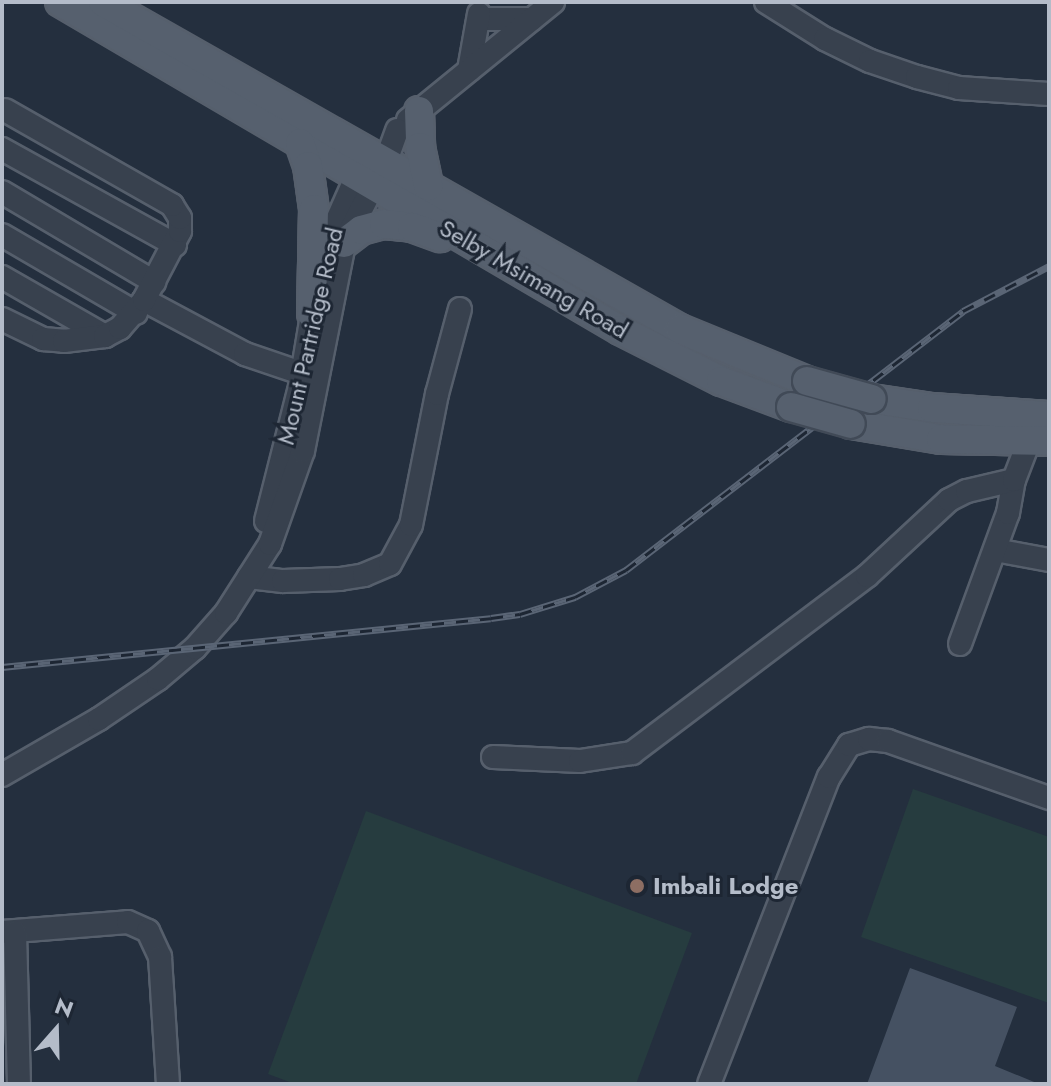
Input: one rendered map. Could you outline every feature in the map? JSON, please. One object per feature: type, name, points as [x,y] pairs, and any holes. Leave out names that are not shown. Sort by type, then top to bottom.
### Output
[{"type":"main road","name":"Selby Msimang Road","points":[[60,2],[300,143],[428,186],[680,329],[807,381],[872,399],[932,408],[1049,416]]},
{"type":"main road","name":"Selby Msimang Road","points":[[103,2],[371,168],[490,255],[682,362],[791,407],[851,424],[941,439],[1039,441]]},
{"type":"main road","points":[[419,111],[420,147],[428,186]]},
{"type":"main road","points":[[300,143],[308,166],[313,199],[311,322]]},
{"type":"main road","points":[[344,243],[372,225],[395,224],[490,255]]},
{"type":"street","points":[[766,2],[825,39],[870,61],[917,77],[959,88],[1049,94]]},
{"type":"street","name":"Mount Partridge Road","points":[[254,569],[296,402],[310,377],[311,322],[330,236],[397,130],[545,7]]},
{"type":"street","points":[[476,12],[545,7]]},
{"type":"street","points":[[476,12],[505,41]]},
{"type":"street","points":[[469,70],[476,12]]},
{"type":"street","points":[[2,319],[43,339],[64,341],[105,336],[120,328],[145,298],[175,245],[180,218],[172,205],[5,110]]},
{"type":"street","points":[[2,149],[175,245]]},
{"type":"street","name":"Mount Partridge Road","points":[[2,775],[99,719],[158,679],[210,632],[270,544],[296,476],[310,377],[344,243],[371,168]]},
{"type":"street","points":[[2,192],[145,298]]},
{"type":"street","points":[[2,235],[145,298],[261,361],[310,377]]},
{"type":"street","points":[[2,277],[105,336]]},
{"type":"street","points":[[254,569],[283,581],[340,579],[364,575],[390,564],[411,525],[437,394],[460,309]]},
{"type":"street","points":[[261,361],[292,349],[311,322]]},
{"type":"street","points":[[261,361],[296,402]]},
{"type":"street","points":[[960,644],[1008,513],[1014,480],[1039,441]]},
{"type":"street","points":[[493,757],[580,761],[632,753],[867,576],[949,500],[967,491],[1014,480]]},
{"type":"street","points":[[995,550],[1049,560]]},
{"type":"street","points":[[709,1084],[829,777],[849,745],[869,739],[888,741],[1049,798]]},
{"type":"street","points":[[19,1084],[8,932],[128,922],[148,931],[160,957],[168,1084]]},
{"type":"green space","points":[[913,789],[1049,837],[1049,1003],[861,937]]},
{"type":"green space","points":[[366,811],[692,933],[636,1084],[295,1084],[268,1074]]},
{"type":"building","points":[[910,968],[1017,1007],[995,1066],[1039,1084],[867,1084]]},
{"type":"railway","points":[[2,667],[491,618],[520,614],[575,597],[626,570],[963,311],[1049,266]]},
{"type":"place","name":"Imbali Lodge","points":[[637,886]]}]
